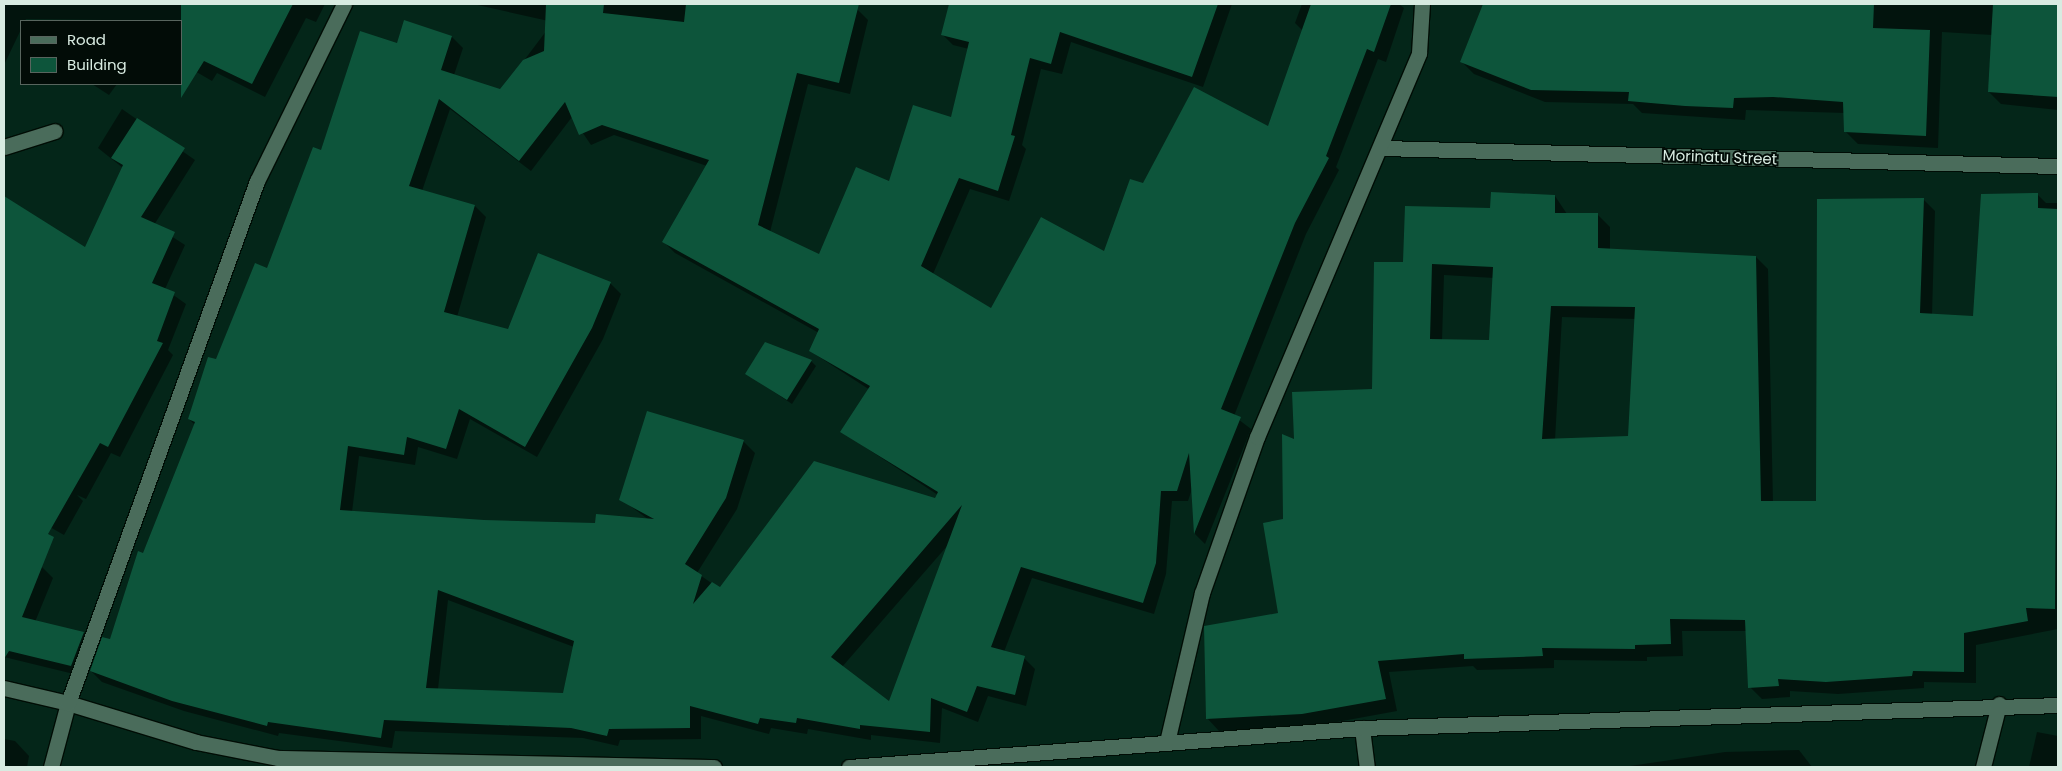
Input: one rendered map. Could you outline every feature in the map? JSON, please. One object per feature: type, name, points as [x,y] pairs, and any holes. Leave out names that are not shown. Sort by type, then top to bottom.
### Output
[{"type":"street","points":[[51,767],[68,703],[258,181],[344,4]]},
{"type":"street","points":[[1167,742],[1202,592],[1257,436],[1382,148],[1419,53],[1422,4]]},
{"type":"street","points":[[4,147],[55,131]]},
{"type":"street","name":"Morinatu Street","points":[[1382,148],[2058,166]]},
{"type":"street","points":[[4,688],[68,703],[196,742],[278,758],[497,765],[714,767]]},
{"type":"street","points":[[849,767],[1362,728],[1998,704],[2058,705]]},
{"type":"street","points":[[1983,767],[1998,704]]},
{"type":"street","points":[[1362,728],[1367,767]]},
{"type":"building","points":[[181,4],[293,4],[252,84],[204,61],[181,98]]},
{"type":"building","points":[[546,4],[604,4],[603,13],[684,22],[686,4],[859,4],[839,83],[797,73],[758,225],[819,254],[856,167],[889,181],[913,105],[951,117],[969,42],[941,35],[949,4],[1218,4],[1192,77],[1060,32],[1051,64],[1030,58],[1011,135],[1015,136],[998,191],[959,178],[921,266],[991,308],[1041,217],[1104,251],[1130,179],[1143,183],[1194,87],[1268,126],[1311,4],[1391,4],[1374,52],[1367,49],[1326,156],[1329,158],[1295,223],[1221,409],[1241,417],[1194,534],[1189,453],[1177,491],[1161,491],[1156,563],[1143,603],[1021,567],[991,647],[1025,656],[1015,695],[977,686],[967,712],[931,698],[930,732],[860,725],[860,729],[797,718],[796,723],[760,718],[758,724],[690,706],[690,728],[609,729],[607,736],[571,728],[384,720],[381,738],[268,722],[267,726],[172,701],[90,671],[102,637],[110,639],[138,551],[143,553],[195,422],[188,419],[208,357],[216,359],[255,263],[267,268],[313,147],[321,150],[360,31],[397,43],[404,20],[452,36],[441,70],[500,89],[523,60],[544,51]],"holes":[[[439,99],[519,161],[565,102],[579,135],[602,125],[709,160],[662,242],[819,329],[809,351],[870,386],[840,432],[938,492],[935,498],[814,461],[720,587],[712,582],[693,604],[702,575],[685,564],[726,498],[744,440],[647,411],[619,500],[654,519],[596,514],[595,523],[484,520],[340,510],[348,446],[404,455],[407,437],[446,449],[459,409],[525,447],[592,328],[611,282],[538,253],[508,329],[444,312],[475,205],[409,186]],[[962,505],[889,701],[831,657]],[[438,590],[574,641],[563,693],[426,688]]]},
{"type":"building","points":[[1483,4],[1874,4],[1873,28],[1930,30],[1926,136],[1844,132],[1843,102],[1773,97],[1734,98],[1733,108],[1628,101],[1629,92],[1531,90],[1460,62]]},
{"type":"building","points":[[1993,4],[2058,4],[2058,97],[1988,92]]},
{"type":"building","points":[[137,118],[185,148],[141,217],[175,232],[152,283],[175,292],[157,341],[163,343],[108,447],[100,443],[48,534],[54,537],[22,617],[84,632],[71,666],[9,651],[4,659],[4,196],[85,247],[123,165],[111,158]]},
{"type":"building","points":[[1491,192],[1555,195],[1555,213],[1598,213],[1598,248],[1756,256],[1761,501],[1816,501],[1817,199],[1924,198],[1920,313],[1973,316],[1981,194],[2038,193],[2038,208],[2058,209],[2055,609],[2026,608],[2028,621],[1964,633],[1964,672],[1913,671],[1912,676],[1826,682],[1778,679],[1779,686],[1748,688],[1745,620],[1670,619],[1671,644],[1635,645],[1635,649],[1542,648],[1543,656],[1464,659],[1464,654],[1378,661],[1386,699],[1302,714],[1206,719],[1204,626],[1278,613],[1263,523],[1283,519],[1282,434],[1294,439],[1292,392],[1372,389],[1374,262],[1403,262],[1405,206],[1490,208]],"holes":[[[1432,264],[1493,267],[1489,340],[1430,339]],[[1551,306],[1635,307],[1628,436],[1542,439]]]},
{"type":"building","points":[[765,342],[812,360],[787,400],[745,374]]}]
